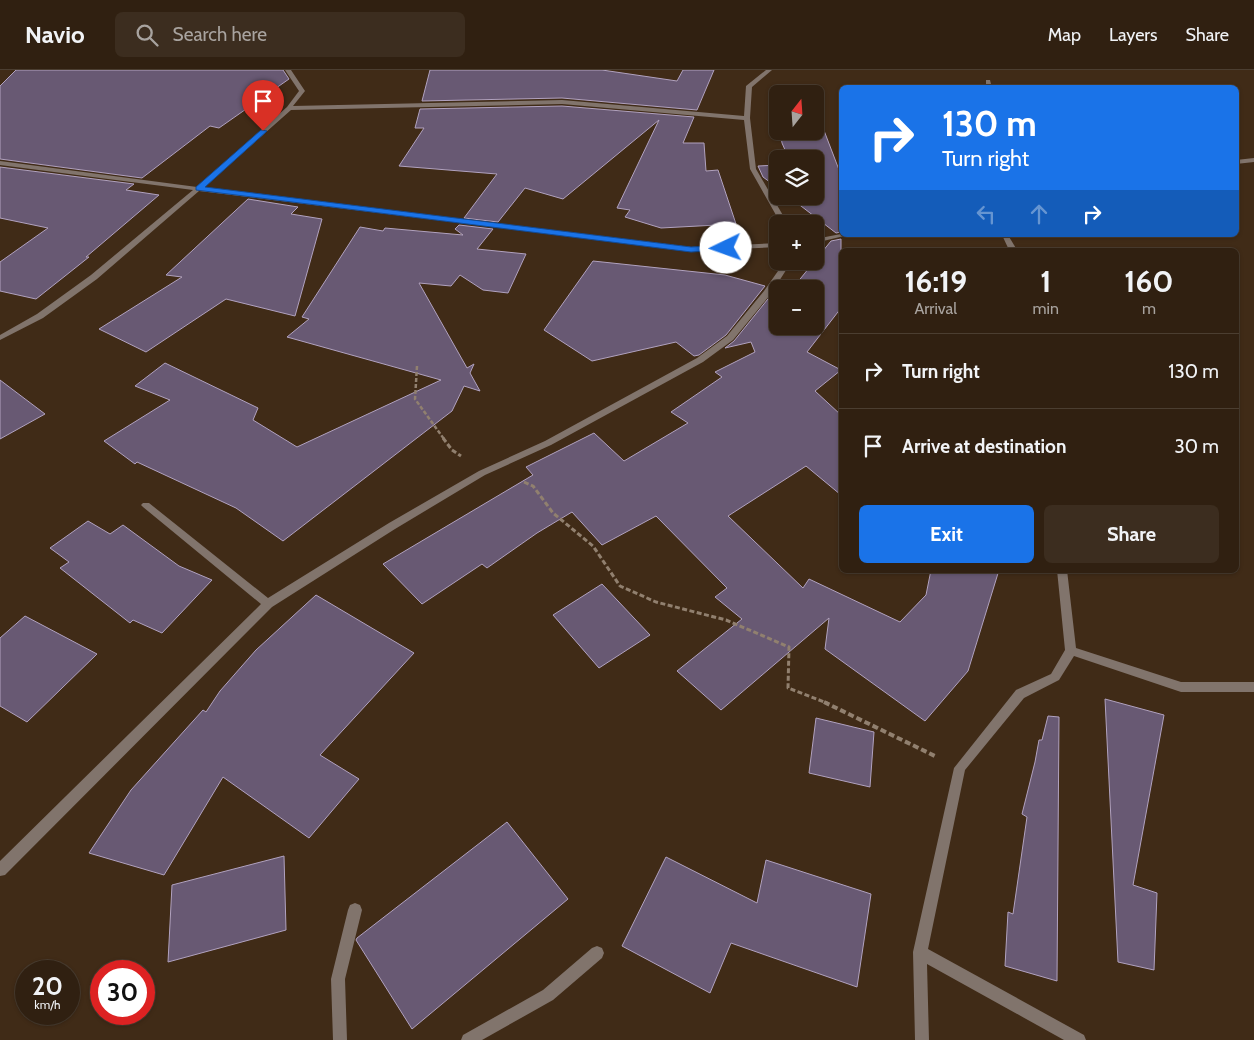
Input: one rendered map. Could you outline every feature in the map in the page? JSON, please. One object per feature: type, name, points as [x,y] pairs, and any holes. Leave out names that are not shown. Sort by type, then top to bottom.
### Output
[{"type":"street","points":[[0,338],[40,316],[94,277],[199,188],[289,108],[302,91],[288,70]]},
{"type":"street","points":[[769,70],[749,86],[747,118],[753,170],[780,215]]},
{"type":"street","points":[[988,80],[989,85]]},
{"type":"street","points":[[289,108],[562,102],[747,118]]},
{"type":"street","points":[[1239,162],[1254,160]]},
{"type":"street","points":[[0,163],[691,249],[769,245]]},
{"type":"street","points":[[824,239],[839,236]]},
{"type":"street","points":[[0,870],[268,604],[392,526],[482,474],[548,443],[700,360],[730,338],[767,294],[783,270]]},
{"type":"street","points":[[146,505],[268,604]]},
{"type":"street","points":[[922,1040],[920,952],[960,768],[1020,694],[1055,677],[1071,651],[1062,573]]},
{"type":"street","points":[[1071,651],[1180,687],[1254,686]]},
{"type":"street","points":[[340,1040],[338,979],[355,910]]},
{"type":"street","points":[[920,952],[1079,1040]]},
{"type":"street","points":[[468,1040],[548,995],[597,953]]},
{"type":"path","points":[[417,366],[415,399],[452,450],[482,474],[508,474],[533,486],[553,513],[593,546],[620,586],[656,602],[726,620],[789,647],[788,688],[832,705],[960,768]]},
{"type":"building","points":[[16,70],[283,70],[289,79],[219,128],[210,126],[142,178],[0,159],[0,86]]},
{"type":"building","points":[[430,70],[602,70],[677,81],[683,70],[714,70],[697,110],[562,98],[422,101]]},
{"type":"building","points":[[562,106],[694,117],[683,143],[704,143],[706,171],[718,170],[736,224],[661,228],[625,217],[630,210],[617,208],[659,120],[563,199],[525,188],[498,222],[464,218],[497,174],[399,166],[424,128],[415,128],[420,109]]},
{"type":"building","points":[[824,131],[839,170],[839,232],[836,233],[824,224],[824,215],[813,215],[800,205],[824,205],[824,150],[785,150],[782,140],[824,140]]},
{"type":"building","points":[[769,165],[769,181],[763,177],[758,166]]},
{"type":"building","points":[[0,167],[134,184],[126,190],[159,195],[86,257],[89,257],[36,299],[0,291],[0,262],[48,228],[0,218]]},
{"type":"building","points":[[248,199],[298,207],[291,214],[322,219],[295,316],[226,299],[146,352],[99,329],[182,277],[166,275]]},
{"type":"building","points":[[459,225],[493,229],[477,249],[526,254],[508,293],[483,290],[460,275],[451,286],[419,283],[467,368],[474,364],[470,373],[480,391],[464,386],[452,411],[283,541],[236,508],[137,462],[135,464],[104,441],[170,400],[135,386],[165,363],[258,408],[253,420],[297,447],[441,380],[287,337],[309,319],[302,317],[360,227],[383,231],[385,228],[463,235],[455,229]]},
{"type":"building","points":[[841,239],[841,248],[839,248],[839,311],[824,330],[824,280],[799,280],[807,270],[824,270],[824,250],[831,241]]},
{"type":"building","points":[[593,261],[725,275],[765,286],[726,335],[699,355],[694,356],[676,342],[592,361],[544,330]]},
{"type":"building","points":[[769,298],[769,335],[820,335],[807,352],[839,369],[839,372],[815,391],[839,413],[839,493],[806,466],[728,516],[803,588],[809,579],[900,622],[926,595],[930,573],[998,573],[968,671],[925,721],[825,649],[829,618],[721,710],[677,671],[742,619],[715,597],[727,588],[656,516],[602,545],[572,512],[537,533],[487,568],[482,564],[422,604],[383,564],[533,475],[526,467],[594,433],[624,461],[688,423],[671,412],[722,377],[715,372],[755,352],[751,342],[725,348],[734,341]]},
{"type":"building","points":[[0,380],[45,414],[0,439]]},
{"type":"building","points":[[88,521],[110,534],[123,525],[179,566],[212,580],[162,633],[133,620],[130,623],[60,568],[69,562],[50,548]]},
{"type":"building","points":[[602,584],[650,635],[599,668],[553,615]]},
{"type":"building","points":[[316,595],[414,653],[320,755],[359,779],[309,838],[223,777],[164,875],[89,853],[131,790],[203,710],[206,712],[220,691],[256,650]]},
{"type":"building","points":[[25,616],[97,654],[27,722],[0,706],[0,638]]},
{"type":"building","points":[[1105,699],[1164,715],[1133,885],[1157,893],[1154,970],[1118,962]]},
{"type":"building","points":[[1048,716],[1059,717],[1057,981],[1005,966],[1008,912],[1013,914],[1027,817],[1022,814],[1039,740],[1042,740]]},
{"type":"building","points":[[816,718],[874,732],[870,787],[809,773]]},
{"type":"building","points":[[507,822],[568,899],[412,1029],[356,940]]},
{"type":"building","points":[[284,856],[286,930],[168,962],[172,885]]},
{"type":"building","points":[[666,857],[757,903],[766,860],[871,894],[857,987],[731,943],[710,993],[622,946]]},
{"type":"route","points":[[263,131],[199,188],[691,249],[726,248]]}]
